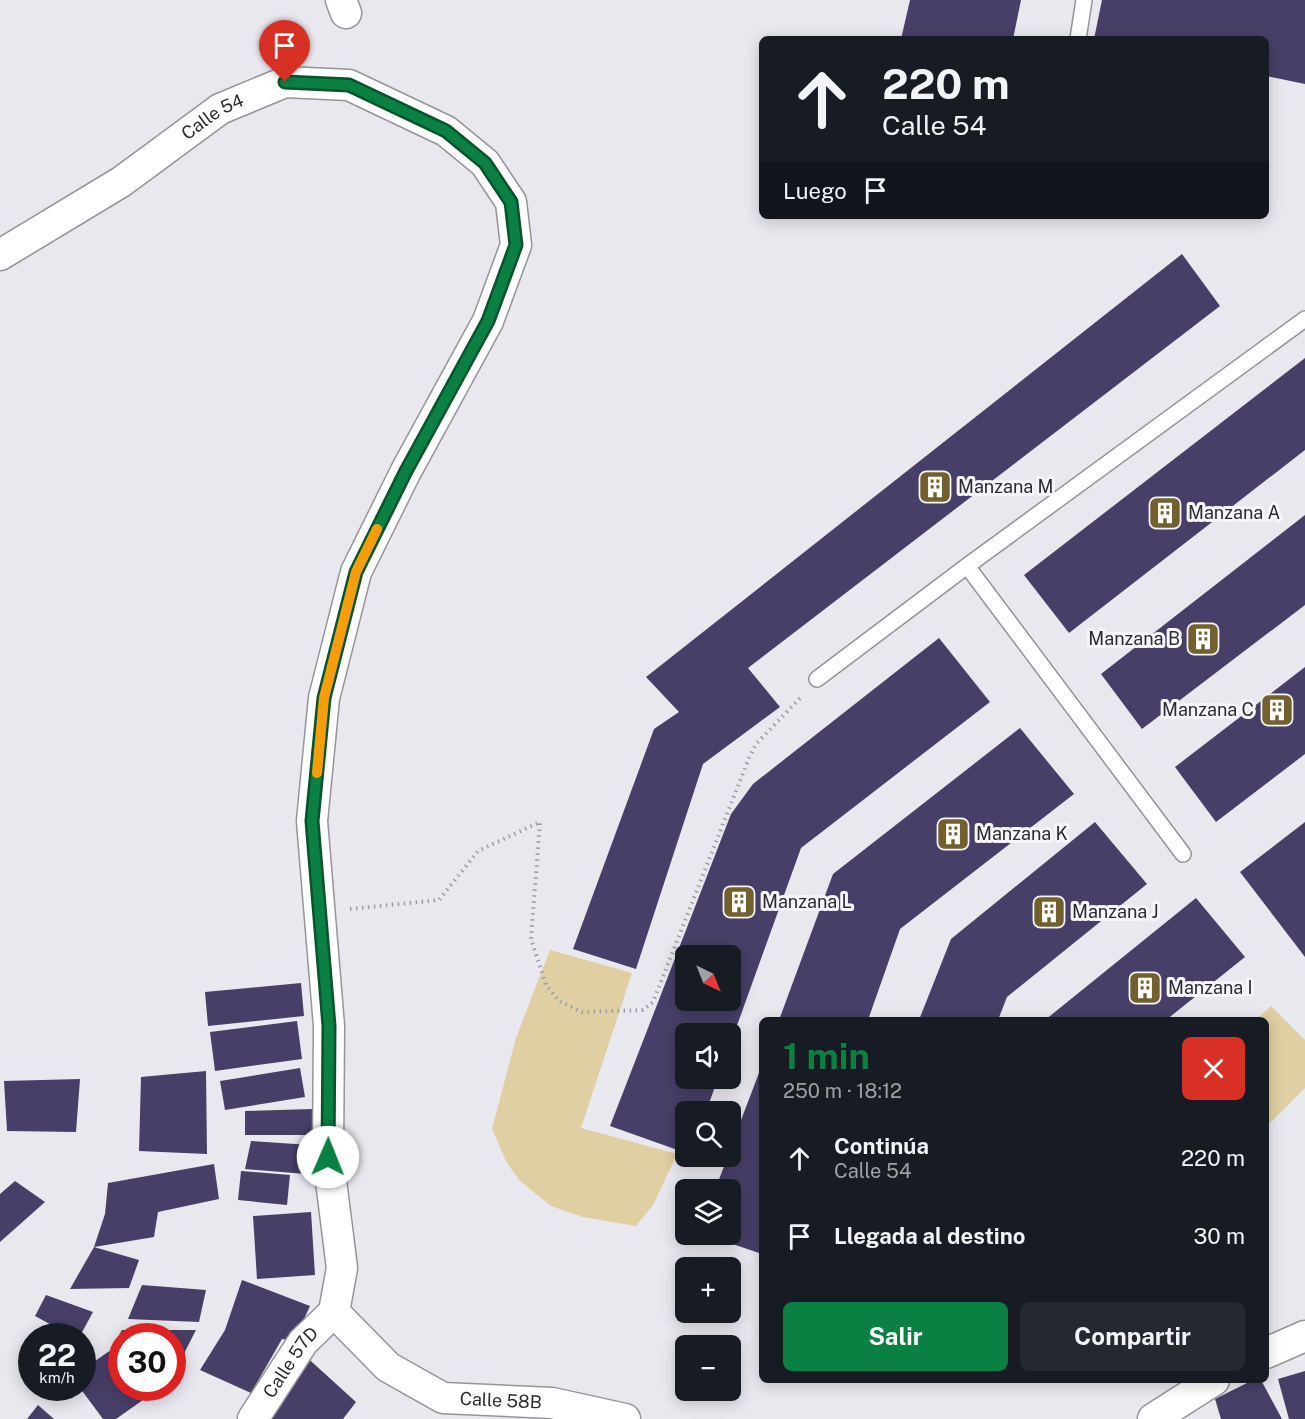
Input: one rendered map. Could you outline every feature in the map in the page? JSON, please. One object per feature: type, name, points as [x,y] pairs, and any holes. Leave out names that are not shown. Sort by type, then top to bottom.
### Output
[{"type":"street","name":"Calle 54","points":[[0,255],[121,182],[220,109],[285,82],[349,85],[446,131],[485,163],[511,202],[516,245],[488,321],[406,471],[356,572],[324,698],[312,821],[329,1026],[328,1157],[342,1268],[334,1312]]},
{"type":"street","name":"Calle 57D","points":[[253,1419],[303,1342],[334,1312]]},
{"type":"street","name":"Calle 58B","points":[[334,1312],[388,1367],[443,1398],[552,1403],[625,1419]]},
{"type":"street","points":[[1269,1352],[1305,1335]]},
{"type":"street","points":[[1153,1419],[1209,1383]]},
{"type":"lane","points":[[1078,36],[1084,0]]},
{"type":"lane","points":[[817,679],[967,566],[1305,319]]},
{"type":"lane","points":[[967,566],[1183,854]]},
{"type":"path","points":[[320,913],[439,900],[478,851],[540,822],[531,939],[546,985],[559,1001],[582,1012],[643,1010],[653,1002],[738,782],[756,744],[817,679]]},
{"type":"shaded area","points":[[550,950],[632,973],[581,1128],[675,1153],[675,1158],[653,1205],[636,1226],[583,1217],[551,1206],[520,1181],[507,1163],[492,1129],[516,1038]]},
{"type":"shaded area","points":[[1271,1006],[1305,1040],[1305,1088],[1269,1124],[1269,1017],[1259,1017]]},
{"type":"building","points":[[910,0],[1021,0],[1014,36],[902,36]]},
{"type":"building","points":[[1102,0],[1305,0],[1305,84],[1269,77],[1269,36],[1095,36]]},
{"type":"building","name":"Manzana M","points":[[1182,254],[1220,306],[748,668],[780,707],[703,764],[636,969],[573,949],[654,729],[679,712],[646,677]]},
{"type":"building","name":"Manzana A","points":[[1305,358],[1305,450],[1069,633],[1024,575]]},
{"type":"building","name":"Manzana B","points":[[1305,515],[1305,605],[1142,729],[1101,674]]},
{"type":"building","name":"Manzana L","points":[[939,638],[990,702],[801,848],[738,1023],[675,1023],[675,1089],[714,1089],[710,1101],[675,1101],[675,1149],[610,1126],[675,958],[675,1011],[741,1011],[741,945],[680,945],[731,814],[753,784]]},
{"type":"building","name":"Manzana C","points":[[1305,667],[1305,754],[1216,822],[1175,767]]},
{"type":"building","name":"Manzana K","points":[[1020,728],[1074,794],[900,929],[869,1017],[780,1017],[833,874]]},
{"type":"building","name":"Manzana J","points":[[1095,822],[1147,884],[1007,997],[999,1017],[920,1017],[951,939]]},
{"type":"building","points":[[1305,822],[1305,957],[1240,872]]},
{"type":"building","name":"Manzana I","points":[[1196,898],[1245,957],[1170,1017],[1049,1017]]},
{"type":"building","points":[[301,983],[304,1016],[208,1026],[205,992]]},
{"type":"building","points":[[297,1021],[302,1059],[215,1071],[210,1032]]},
{"type":"building","points":[[300,1068],[305,1097],[225,1110],[220,1081]]},
{"type":"building","points":[[206,1071],[207,1154],[139,1151],[141,1077]]},
{"type":"building","points":[[759,1073],[759,1253],[735,1245],[741,1245],[741,1179],[719,1179],[724,1167],[741,1167],[741,1120]]},
{"type":"building","points":[[80,1079],[76,1132],[7,1131],[4,1081]]},
{"type":"building","points":[[312,1109],[312,1135],[245,1135],[245,1111]]},
{"type":"building","points":[[251,1141],[311,1145],[306,1174],[245,1169]]},
{"type":"building","points":[[214,1164],[219,1199],[158,1212],[154,1237],[94,1247],[105,1214],[108,1183]]},
{"type":"building","points":[[241,1171],[290,1175],[287,1205],[238,1200]]},
{"type":"building","points":[[15,1181],[45,1202],[0,1242],[0,1194]]},
{"type":"building","points":[[311,1212],[315,1275],[257,1279],[253,1216]]},
{"type":"building","points":[[94,1247],[139,1260],[129,1288],[70,1289]]},
{"type":"building","points":[[242,1280],[310,1306],[294,1341],[282,1339],[251,1393],[200,1370],[225,1330]]},
{"type":"building","points":[[142,1285],[206,1290],[199,1322],[128,1319]]},
{"type":"building","points":[[46,1295],[93,1312],[87,1323],[48,1323],[35,1316]]},
{"type":"building","points":[[186,1330],[196,1330],[186,1350]]},
{"type":"building","points":[[108,1352],[108,1401],[142,1401],[116,1419],[103,1419],[90,1401],[96,1401],[96,1360]]},
{"type":"building","points":[[302,1353],[356,1402],[343,1419],[268,1419]]},
{"type":"building","points":[[1305,1371],[1305,1419],[1289,1419],[1278,1379]]},
{"type":"building","points":[[1247,1383],[1263,1383],[1282,1419],[1221,1419],[1215,1399]]},
{"type":"building","points":[[38,1405],[54,1419],[27,1419]]},
{"type":"slow traffic","points":[[317,773],[324,698],[356,572],[377,529]]},
{"type":"place","name":"Manzana M","points":[[935,487]]},
{"type":"place","name":"Manzana A","points":[[1165,513]]},
{"type":"place","name":"Manzana B","points":[[1203,639]]},
{"type":"place","name":"Manzana C","points":[[1277,710]]},
{"type":"place","name":"Manzana K","points":[[953,834]]},
{"type":"place","name":"Manzana L","points":[[739,902]]},
{"type":"place","name":"Manzana J","points":[[1049,912]]},
{"type":"place","name":"Manzana I","points":[[1145,988]]},
{"type":"route","points":[[285,82],[349,85],[446,131],[485,163],[511,202],[516,245],[488,321],[406,471],[356,572],[324,698],[312,821],[329,1026],[328,1157]]}]
